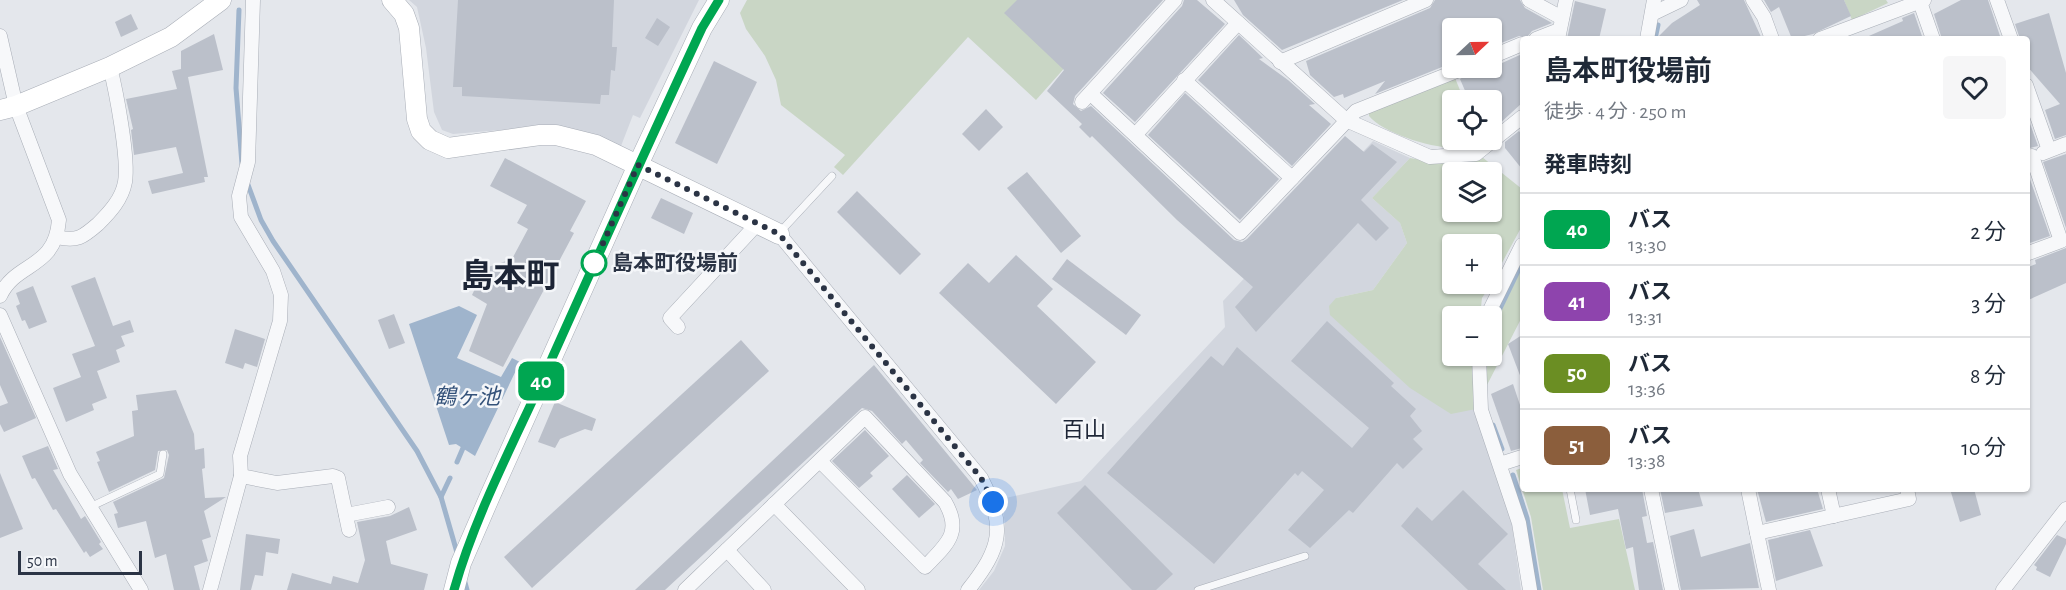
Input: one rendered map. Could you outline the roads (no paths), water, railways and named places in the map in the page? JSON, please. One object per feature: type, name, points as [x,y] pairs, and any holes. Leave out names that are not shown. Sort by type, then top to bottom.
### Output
[{"type":"street","points":[[8,108],[110,67],[171,37],[221,0]]},
{"type":"street","points":[[210,590],[241,476],[240,456],[280,321],[281,296],[273,271],[241,217],[240,183],[247,168],[253,0]]},
{"type":"street","points":[[392,0],[404,14],[409,28],[417,119],[422,131],[430,140],[448,147],[556,135],[596,145],[779,234],[981,478],[993,502],[998,531],[991,562],[968,590]]},
{"type":"street","points":[[454,590],[461,563],[490,496],[638,165],[702,28],[719,0]]},
{"type":"street","points":[[1175,0],[1087,98],[1136,134],[1240,233],[1356,111],[1442,77]]},
{"type":"street","points":[[1214,0],[1346,120],[1430,157],[1476,154],[1520,119]]},
{"type":"street","points":[[1280,62],[1426,0]]},
{"type":"street","points":[[1529,0],[1560,29]]},
{"type":"street","points":[[1560,29],[1566,0]]},
{"type":"street","points":[[1648,36],[1653,7],[1681,0]]},
{"type":"street","points":[[1753,0],[1764,17],[1771,36]]},
{"type":"street","points":[[1997,0],[2010,36]]},
{"type":"street","points":[[1838,36],[1857,33],[1922,1],[1932,36]]},
{"type":"street","points":[[1136,134],[1238,23]]},
{"type":"street","points":[[1543,36],[1560,29]]},
{"type":"street","points":[[0,36],[8,108],[53,201],[59,220],[57,237],[48,254],[8,283],[0,296]]},
{"type":"street","points":[[1502,52],[1520,45]]},
{"type":"street","points":[[57,237],[72,240],[82,238],[118,201],[125,182],[125,162],[110,67]]},
{"type":"street","points":[[1184,80],[1292,178]]},
{"type":"street","points":[[2030,96],[2049,150]]},
{"type":"street","points":[[2030,253],[2061,241],[2030,157],[2066,144]]},
{"type":"street","points":[[669,318],[758,223]]},
{"type":"street","points":[[1492,306],[1520,249]]},
{"type":"street","points":[[1,320],[23,364],[70,474],[141,590]]},
{"type":"street","points":[[1479,366],[1481,410],[1519,523],[1530,590]]},
{"type":"street","points":[[685,590],[866,417],[945,502],[951,513],[953,530],[949,543],[925,567],[820,461]]},
{"type":"street","points":[[1500,464],[1520,458]]},
{"type":"street","points":[[241,476],[277,483],[333,476],[341,482],[349,530]]},
{"type":"street","points":[[1652,492],[1672,590]]},
{"type":"street","points":[[1749,492],[1769,590]]},
{"type":"street","points":[[1829,492],[1834,516]]},
{"type":"street","points":[[1757,533],[1909,499],[1908,492]]},
{"type":"street","points":[[774,504],[858,590]]},
{"type":"street","points":[[346,515],[388,507]]},
{"type":"street","points":[[2002,590],[2066,509]]},
{"type":"street","points":[[727,550],[765,590]]},
{"type":"lane","points":[[779,234],[832,176]]},
{"type":"lane","points":[[90,507],[160,474],[163,454]]},
{"type":"lane","points":[[1571,492],[1576,520]]},
{"type":"lane","points":[[1198,590],[1305,556]]},
{"type":"water","name":"鶴ヶ池","points":[[459,306],[477,315],[457,358],[501,377],[512,358],[520,362],[475,456],[456,444],[449,445],[409,324]]},
{"type":"waterway","points":[[239,10],[236,88],[242,164]]},
{"type":"waterway","points":[[1656,36],[1658,25]]},
{"type":"waterway","points":[[247,182],[261,220],[273,241],[417,451],[441,497]]},
{"type":"waterway","points":[[1501,306],[1520,267]]},
{"type":"waterway","points":[[1493,425],[1502,449]]},
{"type":"waterway","points":[[457,462],[463,448]]},
{"type":"waterway","points":[[1513,475],[1527,518],[1539,590]]},
{"type":"waterway","points":[[450,478],[441,497],[458,556]]},
{"type":"waterway","points":[[464,579],[467,590]]},
{"type":"place","name":"島本町役場前","points":[[594,263]]},
{"type":"district","name":"島本町","points":[[510,277]]},
{"type":"district","name":"百山","points":[[1084,430]]}]
